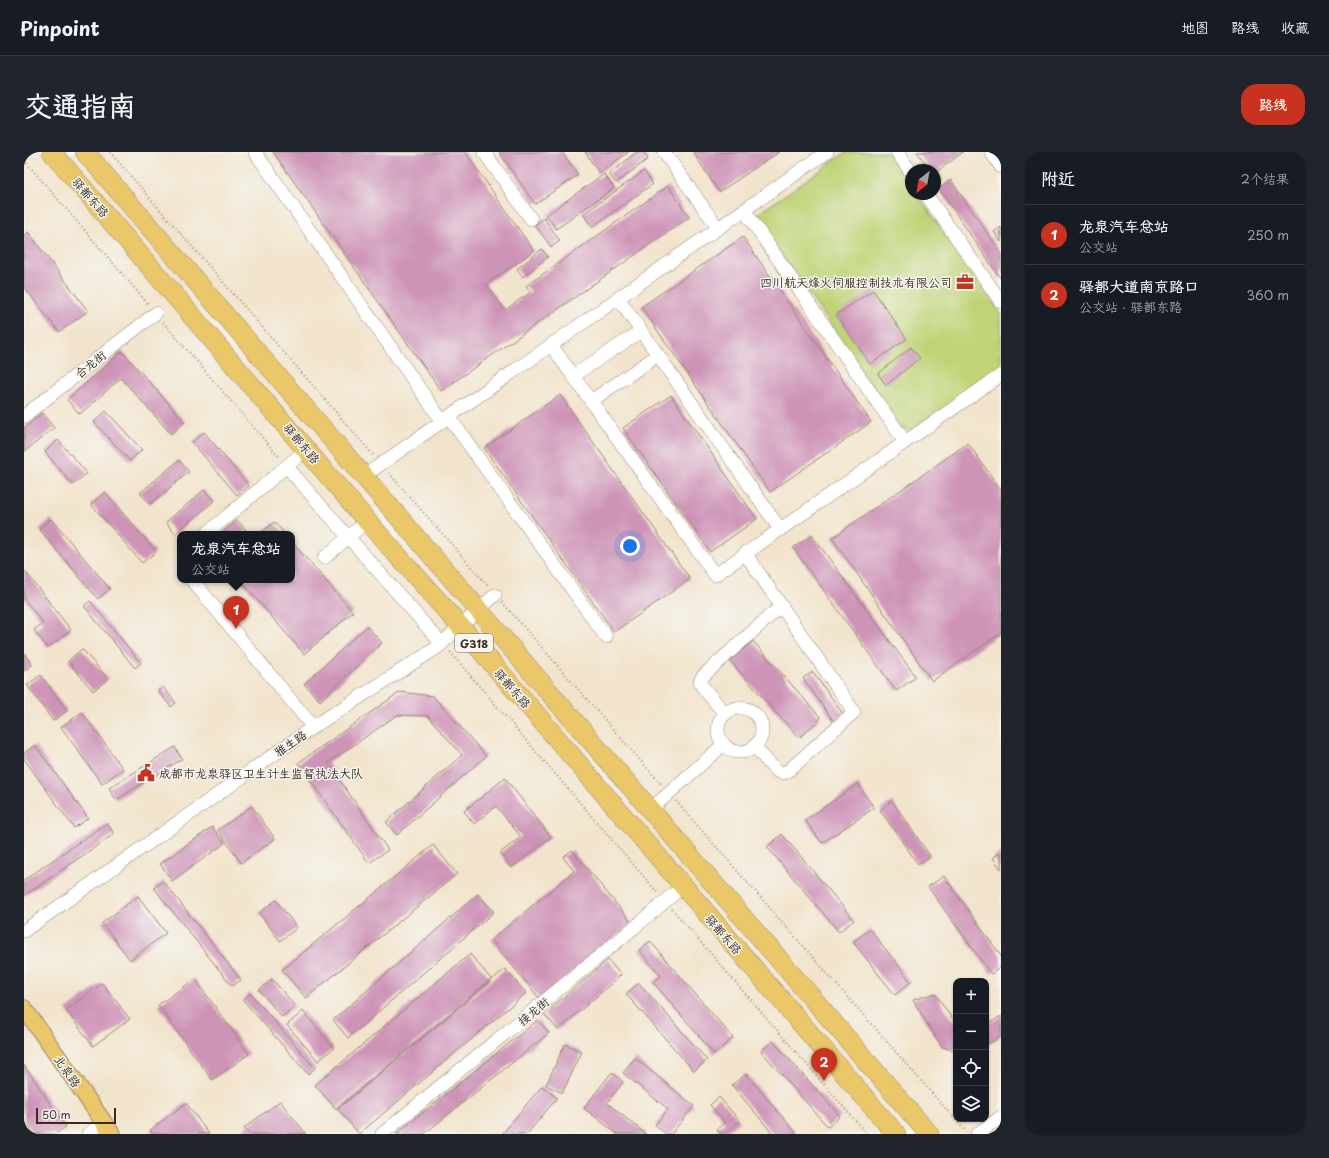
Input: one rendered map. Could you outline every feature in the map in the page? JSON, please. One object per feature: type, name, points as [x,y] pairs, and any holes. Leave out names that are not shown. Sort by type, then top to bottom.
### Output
[{"type":"highway","name":"驿都东路","points":[[85,152],[929,1134]]},
{"type":"highway","name":"驿都东路","points":[[50,154],[307,449],[367,521],[461,627],[896,1134]]},
{"type":"main road","name":"北泉路","points":[[24,1008],[112,1134]]},
{"type":"main road","name":"北泉路","points":[[24,1024],[94,1132]]},
{"type":"street","points":[[256,152],[446,419],[606,637]]},
{"type":"street","points":[[484,152],[531,219]]},
{"type":"street","points":[[664,152],[718,228]]},
{"type":"street","points":[[364,476],[827,152]]},
{"type":"street","points":[[897,152],[905,164]]},
{"type":"street","points":[[991,152],[1001,167]]},
{"type":"street","points":[[930,200],[1001,302]]},
{"type":"street","points":[[744,210],[905,442]]},
{"type":"street","points":[[618,298],[780,529]]},
{"type":"street","name":"合龙街","points":[[24,416],[156,313]]},
{"type":"street","points":[[573,376],[641,330]]},
{"type":"street","points":[[551,345],[715,575],[905,442],[999,380]]},
{"type":"street","points":[[591,401],[658,355]]},
{"type":"street","points":[[210,531],[307,449]]},
{"type":"street","points":[[287,466],[442,644]]},
{"type":"street","points":[[324,558],[367,521]]},
{"type":"street","points":[[745,553],[854,712],[788,771],[783,773],[775,770],[754,746]]},
{"type":"street","points":[[194,583],[313,727]]},
{"type":"street","name":"雅生路","points":[[24,931],[313,727],[442,644],[495,595]]},
{"type":"street","points":[[725,714],[702,686],[700,682],[703,676],[781,606]]},
{"type":"street","points":[[738,708],[746,709],[757,716],[761,723],[762,730],[758,743],[746,751],[739,752],[732,750],[724,744],[719,734],[719,727],[725,714],[738,708]]},
{"type":"street","points":[[650,810],[724,744]]},
{"type":"street","name":"接龙街","points":[[382,1134],[683,886]]},
{"type":"street","points":[[977,1134],[1001,1118]]},
{"type":"path","points":[[110,152],[495,595],[968,1134]]},
{"type":"path","points":[[442,644],[867,1134]]},
{"type":"green space","points":[[846,152],[888,152],[905,176],[905,200],[921,200],[1001,314],[1001,370],[913,431],[901,428],[757,219],[758,214]]},
{"type":"building","points":[[273,152],[465,152],[534,251],[486,284],[505,310],[531,292],[526,286],[668,186],[689,217],[441,391]]},
{"type":"building","points":[[499,152],[562,152],[578,175],[535,204]]},
{"type":"building","points":[[585,152],[629,152],[599,173]]},
{"type":"building","points":[[637,152],[644,152],[648,159],[616,183],[609,174]]},
{"type":"building","points":[[693,152],[779,152],[719,192]]},
{"type":"building","points":[[917,152],[963,152],[941,168],[941,164],[926,164]]},
{"type":"building","points":[[644,171],[653,184],[592,227],[583,214]]},
{"type":"building","points":[[604,174],[614,188],[556,229],[546,215]]},
{"type":"building","points":[[951,180],[1001,253],[1001,279],[941,192],[941,188]]},
{"type":"building","points":[[544,218],[560,241],[551,247],[535,225]]},
{"type":"building","points":[[1001,227],[1001,242],[994,232]]},
{"type":"building","points":[[28,232],[88,311],[59,332],[24,287],[24,235]]},
{"type":"building","points":[[743,237],[871,422],[770,492],[641,307]]},
{"type":"building","points":[[542,249],[548,257],[523,277],[517,269]]},
{"type":"building","points":[[873,290],[907,339],[870,364],[836,315]]},
{"type":"building","points":[[911,347],[920,358],[886,385],[878,374]]},
{"type":"building","points":[[122,351],[185,422],[171,434],[121,378],[80,414],[67,400]]},
{"type":"building","points":[[560,395],[690,579],[614,632],[484,448]]},
{"type":"building","points":[[671,395],[757,519],[710,552],[623,428]]},
{"type":"building","points":[[106,411],[142,450],[130,461],[94,422]]},
{"type":"building","points":[[42,413],[54,428],[24,452],[24,428]]},
{"type":"building","points":[[204,432],[249,486],[237,495],[192,442]]},
{"type":"building","points":[[58,440],[87,473],[73,485],[45,452]]},
{"type":"building","points":[[968,443],[1001,490],[1001,633],[932,681],[832,538]]},
{"type":"building","points":[[179,460],[189,472],[150,504],[140,493]]},
{"type":"building","points":[[204,490],[214,501],[175,534],[166,522]]},
{"type":"building","points":[[105,492],[156,552],[142,563],[91,504]]},
{"type":"building","points":[[51,519],[110,589],[98,599],[39,529]]},
{"type":"building","points":[[237,520],[246,530],[245,531],[224,531]]},
{"type":"building","points":[[274,522],[282,531],[264,531]]},
{"type":"building","points":[[812,535],[916,677],[896,691],[793,548]]},
{"type":"building","points":[[295,545],[353,612],[304,654],[243,583],[295,583]]},
{"type":"building","points":[[24,570],[71,630],[48,648],[34,630],[43,623],[24,599]]},
{"type":"building","points":[[90,601],[141,663],[135,668],[84,606]]},
{"type":"building","points":[[367,626],[382,643],[320,701],[304,684]]},
{"type":"building","points":[[753,641],[821,718],[799,738],[730,661]]},
{"type":"building","points":[[82,649],[108,679],[93,691],[68,661]]},
{"type":"building","points":[[24,653],[32,665],[24,671]]},
{"type":"building","points":[[813,672],[843,714],[834,722],[803,678]]},
{"type":"building","points":[[41,675],[67,711],[53,721],[27,685]]},
{"type":"building","points":[[163,687],[176,703],[171,707],[158,691]]},
{"type":"building","points":[[400,692],[433,696],[486,756],[397,835],[386,822],[462,755],[428,716],[397,715],[328,763],[388,850],[369,863],[298,763]]},
{"type":"building","points":[[82,712],[123,769],[102,784],[61,727]]},
{"type":"building","points":[[35,745],[88,818],[74,828],[24,759],[24,753]]},
{"type":"building","name":"成都市龙泉驿区卫生计生监督执法大队","points":[[175,747],[182,759],[116,800],[109,788]]},
{"type":"building","points":[[505,778],[551,837],[511,868],[500,853],[521,837],[496,806],[474,824],[464,811]]},
{"type":"building","points":[[858,784],[874,808],[822,843],[805,820]]},
{"type":"building","points":[[892,801],[930,856],[918,864],[880,810]]},
{"type":"building","points":[[252,806],[275,839],[241,863],[218,830]]},
{"type":"building","points":[[107,823],[114,834],[24,896],[24,880]]},
{"type":"building","points":[[212,827],[225,843],[172,881],[160,864]]},
{"type":"building","points":[[782,834],[854,920],[839,932],[767,847]]},
{"type":"building","points":[[433,845],[457,874],[306,998],[282,970]]},
{"type":"building","points":[[572,850],[632,923],[540,999],[491,940],[574,871],[563,857]]},
{"type":"building","points":[[1001,852],[1001,869],[993,858]]},
{"type":"building","points":[[944,876],[1001,956],[1001,967],[991,974],[928,887]]},
{"type":"building","points":[[163,881],[241,980],[232,986],[154,888]]},
{"type":"building","points":[[478,894],[494,912],[348,1038],[333,1020]]},
{"type":"building","points":[[138,896],[166,933],[130,960],[102,923]]},
{"type":"building","points":[[276,900],[297,928],[280,941],[259,913]]},
{"type":"building","points":[[870,929],[911,982],[895,995],[853,942]]},
{"type":"building","points":[[650,941],[733,1038],[714,1054],[653,982],[661,976],[639,950]]},
{"type":"building","points":[[470,954],[491,979],[336,1109],[315,1085]]},
{"type":"building","points":[[608,960],[621,975],[558,1030],[544,1014]]},
{"type":"building","points":[[505,969],[526,993],[359,1134],[338,1109]]},
{"type":"building","points":[[195,979],[249,1054],[212,1080],[158,1005]]},
{"type":"building","points":[[272,979],[295,1006],[282,1017],[259,990]]},
{"type":"building","points":[[102,983],[130,1019],[93,1046],[66,1010]]},
{"type":"building","points":[[639,983],[707,1060],[694,1071],[626,994]]},
{"type":"building","points":[[250,993],[315,1068],[308,1074],[243,1000]]},
{"type":"building","points":[[935,993],[953,1020],[953,1051],[941,1046],[913,1000]]},
{"type":"building","points":[[303,1011],[334,1048],[318,1061],[287,1025]]},
{"type":"building","points":[[1001,1016],[1001,1036],[989,1044],[989,1023]]},
{"type":"building","points":[[538,1020],[549,1033],[424,1134],[396,1134]]},
{"type":"building","points":[[773,1041],[840,1116],[828,1127],[761,1051]]},
{"type":"building","points":[[565,1044],[582,1052],[562,1093],[546,1085]]},
{"type":"building","points":[[635,1058],[694,1106],[671,1134],[666,1134],[655,1125],[668,1109],[623,1073]]},
{"type":"building","points":[[24,1065],[66,1127],[55,1134],[34,1134],[24,1120]]},
{"type":"building","points":[[612,1072],[623,1082],[607,1103],[646,1134],[617,1134],[584,1108]]},
{"type":"building","points":[[746,1074],[797,1134],[773,1134],[732,1085]]},
{"type":"building","points":[[542,1086],[557,1098],[527,1134],[502,1134]]},
{"type":"building","points":[[719,1097],[740,1121],[724,1134],[721,1134],[717,1129],[725,1122],[710,1105]]},
{"type":"building","points":[[280,1101],[306,1134],[249,1134],[244,1128]]},
{"type":"building","points":[[186,1103],[209,1134],[153,1134],[150,1130]]},
{"type":"place","name":"四川航天烽火伺服控制技术有限公司","points":[[965,282]]},
{"type":"place","name":"龙泉汽车总站","points":[[236,629]]},
{"type":"place","name":"成都市龙泉驿区卫生计生监督执法大队","points":[[146,773]]},
{"type":"place","name":"驿都大道南京路口","points":[[824,1081]]}]
